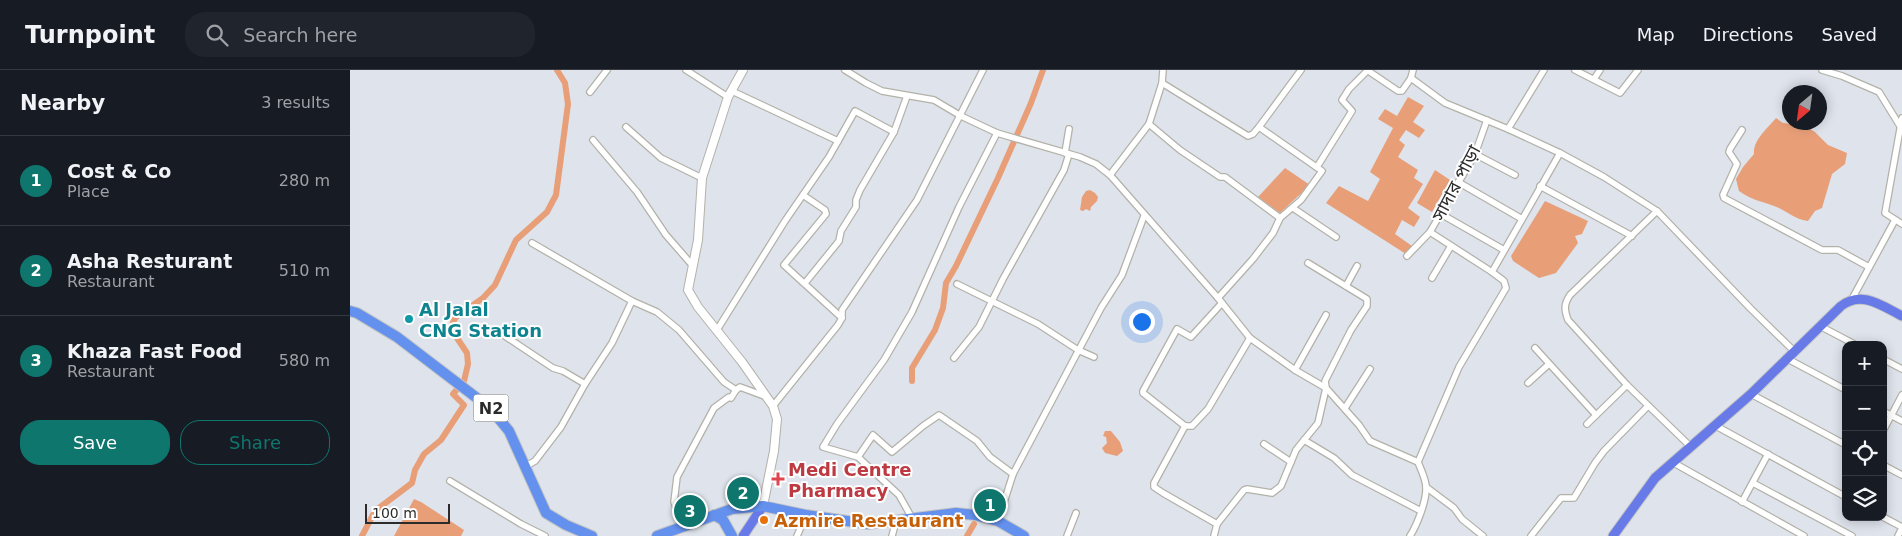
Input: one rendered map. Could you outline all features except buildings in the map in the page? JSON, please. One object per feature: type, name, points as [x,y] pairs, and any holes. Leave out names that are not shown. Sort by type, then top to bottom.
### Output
[{"type":"highway","name":"N2","points":[[350,311],[357,313],[397,337],[490,408],[510,430],[546,513],[587,535]]},
{"type":"highway","points":[[657,536],[714,515],[732,510],[763,506],[806,516],[868,524],[956,513],[975,515],[998,521],[1024,536]]},
{"type":"highway","points":[[714,515],[723,520],[732,536]]},
{"type":"main road","points":[[1615,535],[1655,478],[1751,394],[1841,306],[1852,299],[1872,301],[1901,313]]},
{"type":"main road","points":[[743,536],[763,506]]},
{"type":"street","points":[[590,92],[607,70]]},
{"type":"street","points":[[686,70],[730,94],[838,141]]},
{"type":"street","points":[[743,70],[730,94],[702,178],[698,240],[688,290],[698,307],[742,362],[773,406],[777,419],[774,451],[763,506]]},
{"type":"street","points":[[845,70],[882,91],[934,100],[961,116],[997,133],[1096,164],[1110,175],[1250,338],[1295,370],[1326,388],[1359,424],[1370,441],[1418,462]]},
{"type":"street","points":[[773,406],[838,326],[842,318],[842,310],[917,200],[983,70]]},
{"type":"street","points":[[1110,175],[1149,124],[1162,83],[1163,70]]},
{"type":"street","points":[[1162,83],[1248,136],[1253,134],[1259,127],[1301,70]]},
{"type":"street","points":[[1317,167],[1352,111],[1342,100],[1367,70],[1398,91],[1402,91],[1414,70]]},
{"type":"street","points":[[1508,128],[1544,70]]},
{"type":"street","points":[[1575,70],[1620,93],[1638,70]]},
{"type":"street","points":[[1594,79],[1600,70]]},
{"type":"street","points":[[1822,70],[1842,76],[1879,92],[1900,126]]},
{"type":"street","points":[[1411,78],[1445,103],[1508,128],[1560,153],[1604,177],[1657,211],[1750,309],[1794,351]]},
{"type":"street","points":[[805,284],[840,241],[841,232],[856,207],[856,200],[860,190],[894,132],[908,96]]},
{"type":"street","points":[[717,330],[838,141],[855,111],[894,132]]},
{"type":"street","points":[[1902,118],[1885,213],[1902,224]]},
{"type":"street","name":"সাদার পাড়া","points":[[1487,120],[1475,154],[1430,232],[1492,272]]},
{"type":"street","points":[[1149,124],[1180,150],[1220,177],[1226,177],[1280,218]]},
{"type":"street","points":[[1250,338],[1208,409],[1192,426],[1185,426],[1143,393],[1142,391],[1177,329],[1191,337],[1273,233],[1280,218],[1294,208],[1321,175],[1322,172],[1317,167],[1259,127]]},
{"type":"street","points":[[626,128],[661,158],[702,178]]},
{"type":"street","points":[[954,358],[979,327],[1064,170],[1069,129]]},
{"type":"street","points":[[1742,130],[1729,152],[1737,164],[1723,195],[1724,198],[1822,250],[1838,250],[1869,267]]},
{"type":"street","points":[[912,518],[899,495],[858,457],[824,448],[823,444],[884,360],[912,312],[959,207],[997,133]]},
{"type":"street","points":[[593,140],[637,192],[666,234],[693,266]]},
{"type":"street","points":[[1410,536],[1417,525],[1426,487],[1418,462],[1459,367],[1506,288],[1504,281],[1492,272],[1560,153]]},
{"type":"street","points":[[1475,154],[1515,174]]},
{"type":"street","points":[[1458,182],[1522,219]]},
{"type":"street","points":[[1540,186],[1632,236]]},
{"type":"street","points":[[803,195],[826,212],[785,263],[786,267],[842,318]]},
{"type":"street","points":[[1294,208],[1336,237]]},
{"type":"street","points":[[1657,211],[1570,295],[1565,304],[1568,320],[1627,386],[1691,447]]},
{"type":"street","points":[[1441,214],[1504,250]]},
{"type":"street","points":[[998,521],[1013,474],[1101,308],[1122,275],[1144,216]]},
{"type":"street","points":[[1852,299],[1895,220]]},
{"type":"street","points":[[1407,256],[1430,232]]},
{"type":"street","points":[[532,243],[632,301],[657,312],[679,330],[724,382],[736,390]]},
{"type":"street","points":[[1432,278],[1450,246]]},
{"type":"street","points":[[1214,536],[1217,524],[1244,490],[1272,493],[1281,486],[1296,450],[1318,423],[1326,388],[1325,381],[1351,330],[1367,306],[1367,299],[1308,263]]},
{"type":"street","points":[[1346,286],[1357,266]]},
{"type":"street","points":[[957,284],[1038,324],[1078,350],[1094,357]]},
{"type":"street","points":[[526,466],[535,461],[545,450],[561,427],[585,384],[612,343],[632,301]]},
{"type":"street","points":[[1295,370],[1326,316]]},
{"type":"street","points":[[1820,326],[1848,341]]},
{"type":"street","points":[[499,332],[553,368],[563,371],[585,384]]},
{"type":"street","points":[[1535,348],[1596,415]]},
{"type":"street","points":[[1786,358],[1842,388]]},
{"type":"street","points":[[1887,361],[1902,369]]},
{"type":"street","points":[[1528,383],[1549,364]]},
{"type":"street","points":[[1345,408],[1370,369]]},
{"type":"street","points":[[1587,424],[1627,386]]},
{"type":"street","points":[[682,526],[674,502],[677,476],[714,408],[729,397],[731,398],[740,387],[767,397]]},
{"type":"street","points":[[1751,394],[1842,443]]},
{"type":"street","points":[[1887,424],[1902,396]]},
{"type":"street","points":[[1531,536],[1560,498],[1574,498],[1595,463],[1648,406]]},
{"type":"street","points":[[1887,413],[1902,421]]},
{"type":"street","points":[[858,457],[873,435],[892,452],[923,426],[939,416],[977,441],[990,457],[1013,474]]},
{"type":"street","points":[[1185,426],[1154,487],[1217,524]]},
{"type":"street","points":[[1716,426],[1842,495]]},
{"type":"street","points":[[1304,440],[1334,458],[1352,475],[1421,511]]},
{"type":"street","points":[[1264,444],[1291,462]]},
{"type":"street","points":[[1742,502],[1768,454]]},
{"type":"street","points":[[1674,463],[1804,536]]},
{"type":"street","points":[[1887,467],[1902,475]]},
{"type":"street","points":[[450,481],[521,524],[545,536]]},
{"type":"street","points":[[1753,484],[1852,536]]},
{"type":"street","points":[[1426,487],[1454,508],[1462,519],[1483,536]]},
{"type":"street","points":[[1067,536],[1076,513]]},
{"type":"street","points":[[797,536],[806,516]]},
{"type":"street","points":[[1887,519],[1902,527],[1898,536]]},
{"type":"street","points":[[892,536],[896,521]]},
{"type":"shaded area","points":[[1408,97],[1424,106],[1413,122],[1425,130],[1419,138],[1406,130],[1399,140],[1405,145],[1398,157],[1418,170],[1414,178],[1423,184],[1408,208],[1420,217],[1414,227],[1402,220],[1395,234],[1412,246],[1406,254],[1326,203],[1339,186],[1368,201],[1380,179],[1370,172],[1393,128],[1378,119],[1385,109],[1397,116]]},
{"type":"shaded area","points":[[1776,118],[1782,122],[1782,130],[1812,130],[1828,145],[1847,153],[1845,164],[1832,174],[1822,208],[1815,211],[1808,221],[1749,197],[1739,191],[1736,179],[1754,154],[1758,139]]},
{"type":"shaded area","points":[[1285,168],[1310,185],[1280,213],[1258,197]]},
{"type":"shaded area","points":[[1435,170],[1450,180],[1432,212],[1417,203]]},
{"type":"shaded area","points":[[1090,190],[1098,197],[1097,201],[1090,211],[1086,209],[1080,210],[1082,197],[1086,191]]},
{"type":"shaded area","points":[[1545,201],[1588,221],[1582,234],[1575,236],[1578,243],[1556,273],[1539,278],[1513,261],[1511,256]]},
{"type":"shaded area","points":[[1105,431],[1111,431],[1120,442],[1123,451],[1117,456],[1105,453],[1102,448],[1107,443],[1106,437],[1103,436]]},
{"type":"shaded area","points":[[414,499],[464,530],[461,536],[394,536]]},
{"type":"waterway","points":[[464,381],[468,364],[467,353],[457,338],[453,322],[456,317],[483,298],[495,285],[516,240],[547,212],[556,195],[568,104],[565,83],[557,70]]},
{"type":"waterway","points":[[912,381],[912,368],[935,330],[943,308],[946,283],[998,178],[1031,103],[1043,70]]},
{"type":"waterway","points":[[362,536],[375,511],[412,483],[415,470],[424,454],[441,440],[464,405],[453,394],[459,387]]},
{"type":"waterway","points":[[967,536],[974,524]]},
{"type":"place","name":"Al Jalal CNG Station","points":[[409,319]]},
{"type":"place","name":"Medi Centre Pharmacy","points":[[778,479]]},
{"type":"place","name":"Asha Resturant","points":[[743,493]]},
{"type":"place","name":"Cost & Co","points":[[990,505]]},
{"type":"place","name":"Khaza Fast Food","points":[[690,511]]},
{"type":"place","name":"Azmire Restaurant","points":[[764,520]]}]
